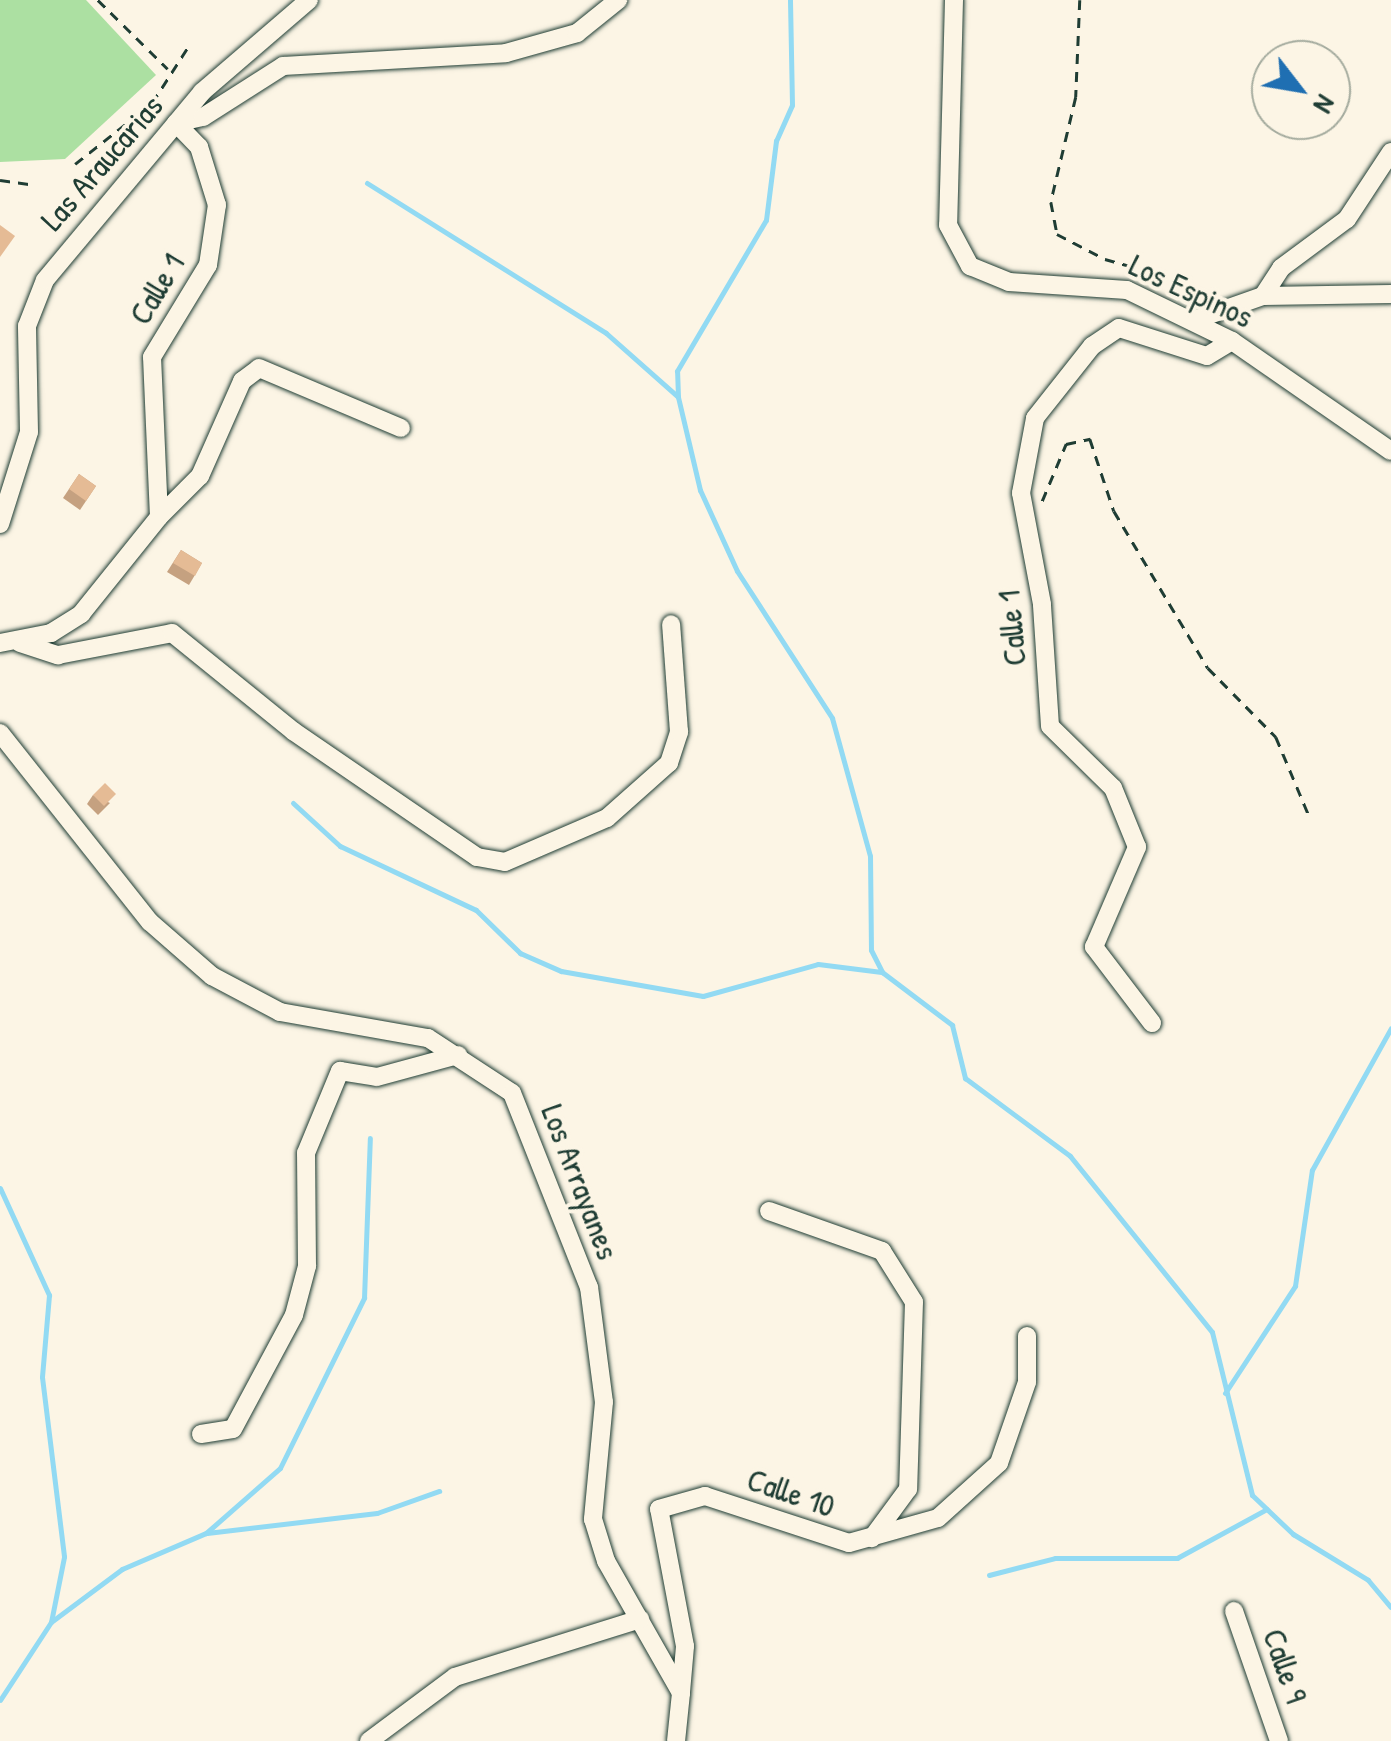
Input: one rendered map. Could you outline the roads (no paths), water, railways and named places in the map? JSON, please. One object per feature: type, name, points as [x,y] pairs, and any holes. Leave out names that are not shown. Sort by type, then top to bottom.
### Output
[{"type":"street","name":"Las Araucarias","points":[[0,524],[29,432],[32,305],[70,245],[176,123],[309,0]]},
{"type":"street","points":[[176,123],[203,117],[283,66],[506,53],[577,33],[618,0]]},
{"type":"street","name":"Los Espinos","points":[[954,0],[948,225],[957,250],[986,276],[1095,281],[1192,321],[1232,341],[1391,451]]},
{"type":"street","name":"Calle 1","points":[[159,517],[152,357],[208,265],[218,205],[199,148],[176,123]]},
{"type":"street","points":[[1263,296],[1281,268],[1347,219],[1391,152]]},
{"type":"street","points":[[1192,321],[1263,296],[1391,294]]},
{"type":"street","name":"Calle 1","points":[[1152,1023],[1094,948],[1137,847],[1113,788],[1050,726],[1042,604],[1020,493],[1035,418],[1092,346],[1119,328],[1207,356],[1232,341]]},
{"type":"street","points":[[20,643],[81,614],[159,517],[200,476],[242,380],[258,368],[400,428]]},
{"type":"street","points":[[0,642],[20,643],[58,655],[172,634],[293,731],[477,856],[505,862],[607,818],[669,763],[680,732],[671,624]]},
{"type":"street","name":"Los Arrayanes","points":[[0,733],[150,922],[212,976],[280,1012],[390,1028],[458,1055],[512,1094],[535,1132],[588,1287],[604,1386],[593,1519],[640,1619],[682,1693]]},
{"type":"street","points":[[202,1434],[233,1428],[294,1315],[307,1266],[306,1154],[340,1070],[377,1077],[458,1055]]},
{"type":"street","points":[[770,1211],[882,1251],[914,1302],[908,1489],[872,1538]]},
{"type":"street","name":"Calle 10","points":[[682,1693],[676,1587],[656,1522],[668,1501],[704,1496],[836,1540],[872,1538],[938,1518],[999,1462],[1027,1382],[1027,1336]]},
{"type":"street","name":"Calle 9","points":[[1234,1611],[1279,1741]]},
{"type":"street","points":[[369,1741],[455,1676],[640,1619]]},
{"type":"street","points":[[676,1741],[682,1693]]},
{"type":"waterway","points":[[678,397],[677,371],[766,220],[776,141],[792,105],[790,0]]},
{"type":"waterway","points":[[367,183],[606,333],[678,397],[700,490],[737,571],[832,718],[870,856],[871,950],[882,972],[952,1025],[965,1078],[1070,1156],[1212,1332],[1252,1495],[1293,1534],[1368,1580],[1391,1607]]},
{"type":"waterway","points":[[293,803],[340,846],[476,910],[520,953],[561,971],[703,996],[818,964],[882,972]]},
{"type":"waterway","points":[[1225,1393],[1295,1286],[1312,1170],[1391,1028]]},
{"type":"waterway","points":[[51,1622],[122,1569],[206,1533],[280,1468],[364,1298],[370,1138]]},
{"type":"waterway","points":[[0,1188],[49,1295],[42,1377],[64,1557],[51,1622],[0,1700]]},
{"type":"waterway","points":[[207,1533],[377,1513],[439,1491]]},
{"type":"waterway","points":[[989,1575],[1055,1558],[1177,1558],[1267,1509]]}]
